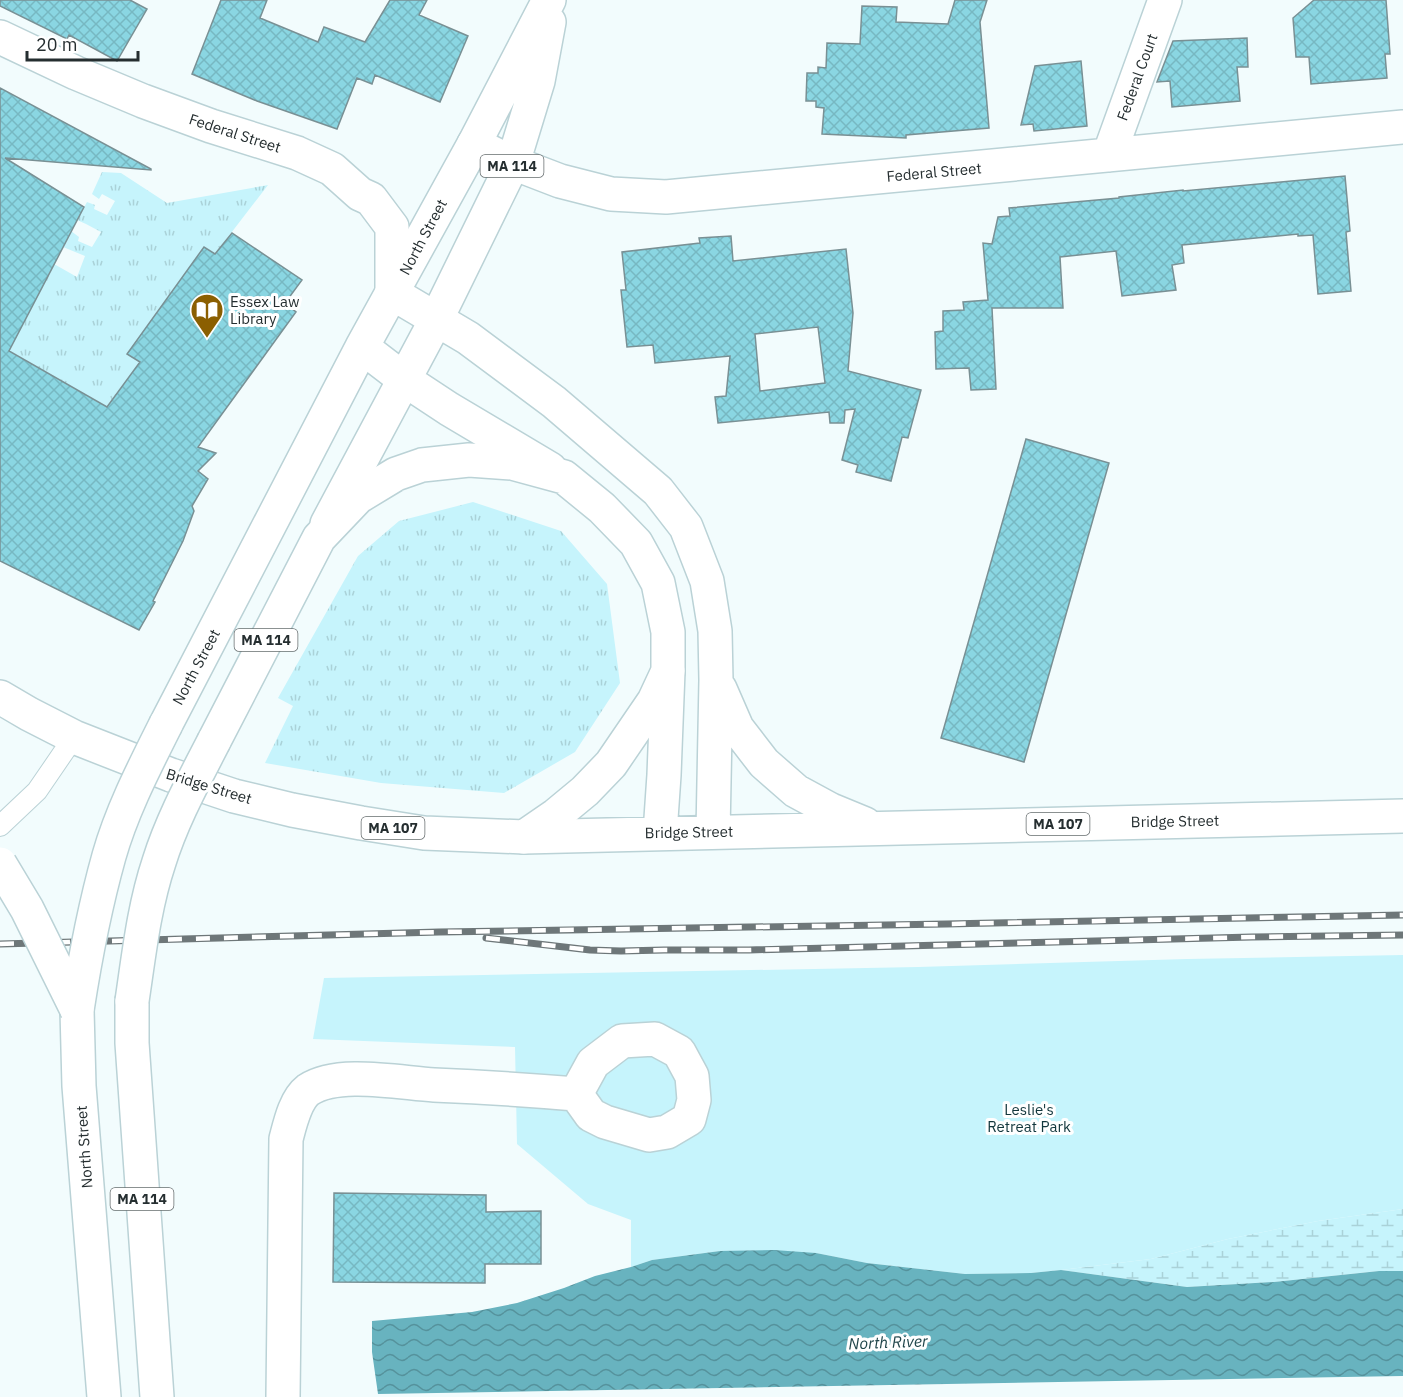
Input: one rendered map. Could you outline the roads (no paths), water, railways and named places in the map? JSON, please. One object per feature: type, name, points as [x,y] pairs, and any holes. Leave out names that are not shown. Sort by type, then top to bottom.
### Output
[{"type":"main road","name":"North Street","points":[[104,1397],[79,1086],[77,1010],[86,956],[110,854],[142,771],[166,724],[362,347],[551,0]]},
{"type":"main road","name":"North Street","points":[[157,1397],[132,1042],[132,1001],[147,902],[159,861],[180,807],[319,538],[405,380],[513,163],[538,81],[551,0]]},
{"type":"main road","name":"Federal Court","points":[[1109,155],[1165,0]]},
{"type":"main road","name":"Federal Street","points":[[0,37],[76,73],[143,101],[211,126],[297,153],[332,169],[370,200],[392,227],[392,293]]},
{"type":"main road","name":"Federal Street","points":[[474,144],[513,163],[560,181],[610,194],[666,197],[1403,127]]},
{"type":"main road","points":[[392,293],[468,338],[562,409],[658,491],[686,526],[707,581],[715,631],[712,832]]},
{"type":"main road","points":[[362,347],[405,380],[449,409],[564,477],[603,508],[636,543],[658,583],[668,632],[660,833]]},
{"type":"main road","points":[[319,538],[358,497],[396,474],[422,465],[469,460],[512,463],[564,477]]},
{"type":"main road","points":[[524,837],[585,792],[611,764],[654,701],[668,671]]},
{"type":"main road","points":[[716,680],[737,728],[764,763],[796,790],[831,810],[876,828]]},
{"type":"main road","name":"Bridge Street","points":[[0,697],[74,737],[171,775],[234,796],[292,810],[424,833],[524,837],[1403,816]]},
{"type":"main road","points":[[0,864],[27,909],[77,1010]]},
{"type":"main road","points":[[283,1397],[286,1139],[293,1111],[307,1091],[329,1082],[368,1079],[576,1094]]},
{"type":"lane","points":[[0,826],[37,791],[74,737]]},
{"type":"water","name":"North River","points":[[774,1250],[816,1253],[867,1263],[965,1274],[1061,1270],[1187,1287],[1403,1271],[1403,1376],[378,1394],[372,1352],[372,1321],[472,1312],[517,1303],[595,1276],[652,1260],[720,1251]]},
{"type":"railway","points":[[0,944],[439,932],[1403,915]]},
{"type":"railway","points":[[486,938],[590,950],[621,951],[1403,935]]},
{"type":"place","name":"Essex Law Library","points":[[207,339]]},
{"type":"park label","name":"Leslie's Retreat Park","points":[[1029,1118]]}]
